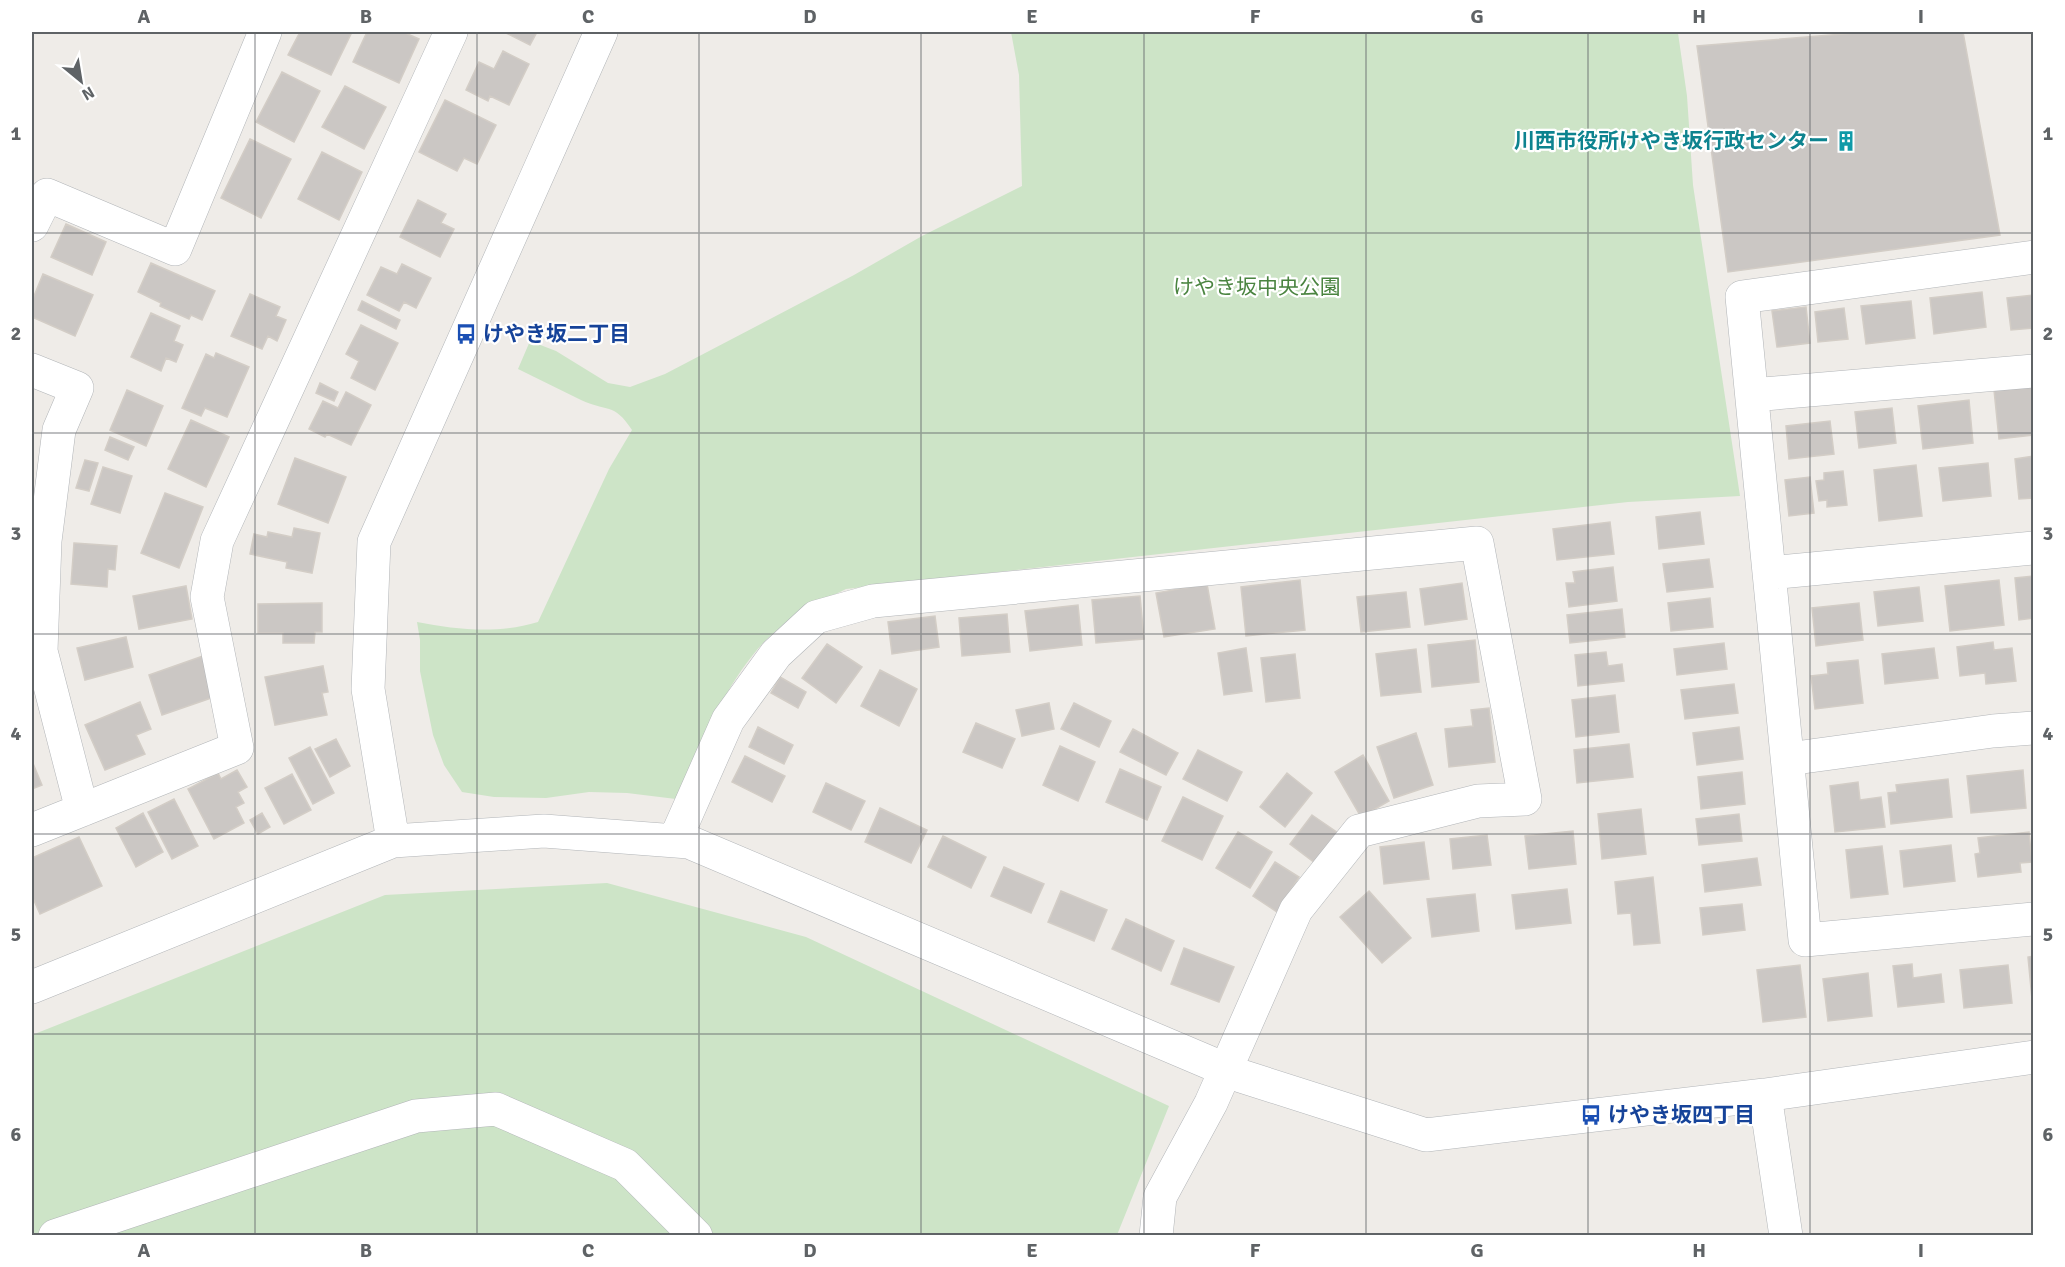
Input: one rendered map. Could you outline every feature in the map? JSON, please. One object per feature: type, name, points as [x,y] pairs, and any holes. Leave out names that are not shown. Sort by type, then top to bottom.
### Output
[{"type":"street","points":[[32,225],[47,195],[175,249],[265,32]]},
{"type":"street","points":[[32,830],[237,748],[207,597],[217,541],[451,32]]},
{"type":"street","points":[[393,842],[368,689],[374,542],[601,32]]},
{"type":"street","points":[[2034,257],[1742,297],[1805,940],[2034,919]]},
{"type":"street","points":[[32,370],[77,388],[59,430],[45,541],[42,651],[82,810]]},
{"type":"street","points":[[1752,395],[2034,370]]},
{"type":"street","points":[[675,840],[728,720],[777,654],[816,618],[873,601],[1477,543],[1525,799],[1478,801],[1359,831],[1296,910],[1211,1103],[1160,1197],[1156,1236]]},
{"type":"street","points":[[1769,573],[2034,548]]},
{"type":"street","points":[[1788,759],[2034,728]]},
{"type":"street","points":[[32,987],[393,842],[544,831],[689,842],[1241,1076],[1426,1135],[1765,1095],[2034,1057]]},
{"type":"street","points":[[1765,1095],[1786,1236]]},
{"type":"street","points":[[55,1236],[416,1116],[496,1109],[625,1165],[696,1236]]},
{"type":"green space","name":"けやき坂中央公園","points":[[1011,32],[1685,32],[1678,33],[1687,96],[1693,185],[1740,496],[1628,502],[846,589],[782,626],[750,659],[714,717],[676,799],[627,793],[589,792],[546,798],[494,797],[462,792],[444,765],[433,735],[420,671],[420,640],[417,622],[478,630],[523,626],[538,622],[609,469],[632,430],[615,411],[590,404],[518,369],[530,341],[556,351],[608,383],[630,387],[665,374],[854,275],[922,236],[1022,186],[1019,75]]},
{"type":"green space","points":[[607,883],[806,937],[1169,1106],[1117,1235],[32,1236],[32,1035],[385,895]]},
{"type":"building","points":[[300,32],[352,32],[331,75],[288,55]]},
{"type":"building","points":[[367,32],[403,32],[419,39],[399,83],[353,62]]},
{"type":"building","points":[[504,32],[537,32],[530,45]]},
{"type":"building","name":"川西市役所けやき坂行政センター","points":[[1868,32],[1963,32],[2000,235],[1728,272],[1697,46]]},
{"type":"building","points":[[503,51],[529,64],[509,105],[490,96],[488,101],[466,90],[479,62],[494,69]]},
{"type":"building","points":[[282,72],[320,91],[294,142],[256,122]]},
{"type":"building","points":[[345,86],[386,107],[364,149],[322,127]]},
{"type":"building","points":[[445,100],[496,125],[477,164],[464,158],[457,171],[419,152]]},
{"type":"building","points":[[250,139],[291,159],[261,218],[221,198]]},
{"type":"building","points":[[322,152],[362,172],[339,220],[298,199]]},
{"type":"building","points":[[418,200],[446,214],[441,223],[454,229],[440,257],[400,237]]},
{"type":"building","points":[[66,224],[106,242],[92,275],[51,257]]},
{"type":"building","points":[[151,263],[215,291],[202,320],[191,315],[189,319],[160,306],[161,303],[138,292]]},
{"type":"building","points":[[402,264],[431,278],[416,308],[404,302],[399,311],[367,295],[381,267],[397,274]]},
{"type":"building","points":[[43,274],[93,295],[75,336],[32,317],[32,301]]},
{"type":"building","points":[[1982,292],[1986,327],[1934,334],[1930,298]]},
{"type":"building","points":[[250,294],[280,307],[276,316],[286,320],[277,341],[268,336],[262,349],[231,336]]},
{"type":"building","points":[[2034,295],[2034,328],[2011,330],[2007,298]]},
{"type":"building","points":[[362,301],[400,320],[396,329],[358,310]]},
{"type":"building","points":[[1911,301],[1915,338],[1866,344],[1861,306]]},
{"type":"building","points":[[1806,307],[1810,343],[1777,347],[1772,311]]},
{"type":"building","points":[[1844,308],[1848,339],[1818,342],[1815,312]]},
{"type":"building","points":[[151,313],[180,326],[174,341],[183,345],[176,362],[166,358],[161,371],[131,357]]},
{"type":"building","points":[[361,325],[398,343],[375,390],[351,378],[359,361],[346,354]]},
{"type":"building","points":[[216,353],[249,367],[227,417],[205,408],[201,416],[182,408],[206,354],[214,358]]},
{"type":"building","points":[[320,383],[338,392],[334,401],[316,393]]},
{"type":"building","points":[[2034,386],[2034,435],[1999,439],[1994,390]]},
{"type":"building","points":[[127,390],[163,406],[146,446],[110,430]]},
{"type":"building","points":[[346,392],[371,405],[351,445],[309,429],[323,401],[338,408]]},
{"type":"building","points":[[1969,400],[1973,443],[1923,449],[1918,406]]},
{"type":"building","points":[[1892,408],[1896,443],[1859,448],[1855,412]]},
{"type":"building","points":[[191,420],[229,437],[206,487],[168,469]]},
{"type":"building","points":[[1830,421],[1834,454],[1789,459],[1786,426]]},
{"type":"building","points":[[110,437],[134,447],[128,460],[105,450]]},
{"type":"building","points":[[2034,456],[2034,498],[2019,499],[2015,459]]},
{"type":"building","points":[[295,458],[346,477],[328,523],[278,504]]},
{"type":"building","points":[[85,460],[98,463],[89,491],[76,488]]},
{"type":"building","points":[[1988,463],[1991,496],[1943,501],[1939,468]]},
{"type":"building","points":[[1916,465],[1922,516],[1879,521],[1874,470]]},
{"type":"building","points":[[103,467],[132,476],[120,513],[91,504]]},
{"type":"building","points":[[1843,471],[1847,505],[1827,507],[1827,500],[1819,501],[1816,481],[1824,480],[1824,473]]},
{"type":"building","points":[[1810,477],[1814,513],[1789,516],[1785,480]]},
{"type":"building","points":[[165,493],[203,507],[179,568],[141,553]]},
{"type":"building","points":[[1700,512],[1704,544],[1659,549],[1656,517]]},
{"type":"building","points":[[1610,522],[1614,554],[1557,560],[1553,529]]},
{"type":"building","points":[[294,528],[320,533],[312,573],[286,568],[287,562],[250,554],[254,534],[267,537],[268,532],[292,537]]},
{"type":"building","points":[[74,543],[117,546],[115,570],[108,569],[107,587],[71,584]]},
{"type":"building","points":[[1709,559],[1713,587],[1667,592],[1663,564]]},
{"type":"building","points":[[1613,567],[1617,601],[1569,607],[1566,583],[1575,583],[1573,572]]},
{"type":"building","points":[[2034,576],[2034,618],[2019,620],[2015,578]]},
{"type":"building","points":[[1300,580],[1305,630],[1246,636],[1241,587]]},
{"type":"building","points":[[1999,580],[2004,625],[1950,631],[1945,586]]},
{"type":"building","points":[[1462,583],[1467,619],[1425,625],[1420,589]]},
{"type":"building","points":[[1207,584],[1215,629],[1164,637],[1156,593]]},
{"type":"building","points":[[186,586],[192,619],[139,629],[133,596]]},
{"type":"building","points":[[1919,587],[1923,621],[1878,626],[1874,592]]},
{"type":"building","points":[[1406,592],[1410,627],[1361,632],[1357,597]]},
{"type":"building","points":[[1140,596],[1144,639],[1096,643],[1092,600]]},
{"type":"building","points":[[1710,598],[1713,627],[1671,631],[1668,603]]},
{"type":"building","points":[[322,603],[322,632],[315,632],[314,643],[283,643],[283,633],[258,633],[258,604]]},
{"type":"building","points":[[1859,603],[1863,640],[1816,646],[1812,608]]},
{"type":"building","points":[[1078,605],[1082,645],[1030,651],[1025,611]]},
{"type":"building","points":[[1622,609],[1625,637],[1570,643],[1567,615]]},
{"type":"building","points":[[1007,614],[1010,652],[962,656],[959,618]]},
{"type":"building","points":[[935,616],[939,647],[892,654],[888,622]]},
{"type":"building","points":[[126,637],[133,667],[85,680],[77,648]]},
{"type":"building","points":[[1475,640],[1479,682],[1432,687],[1428,645]]},
{"type":"building","points":[[1993,642],[1994,650],[2012,648],[2016,681],[1986,684],[1985,673],[1960,676],[1957,647]]},
{"type":"building","points":[[1724,643],[1727,669],[1677,675],[1674,649]]},
{"type":"building","points":[[827,644],[862,667],[836,703],[802,678]]},
{"type":"building","points":[[1246,648],[1252,691],[1224,695],[1218,653]]},
{"type":"building","points":[[1934,648],[1938,678],[1885,684],[1882,654]]},
{"type":"building","points":[[1416,649],[1421,692],[1381,696],[1376,654]]},
{"type":"building","points":[[1606,652],[1608,666],[1622,664],[1624,681],[1578,686],[1575,655]]},
{"type":"building","points":[[1295,654],[1300,698],[1266,702],[1261,658]]},
{"type":"building","points":[[203,656],[217,696],[162,715],[149,675]]},
{"type":"building","points":[[1858,660],[1863,703],[1815,709],[1811,676],[1828,674],[1827,663]]},
{"type":"building","points":[[323,666],[328,692],[322,693],[327,715],[275,725],[265,677]]},
{"type":"building","points":[[880,670],[917,689],[899,726],[861,706]]},
{"type":"building","points":[[780,677],[806,692],[798,708],[771,693]]},
{"type":"building","points":[[1734,684],[1738,713],[1685,719],[1681,690]]},
{"type":"building","points":[[1615,695],[1619,732],[1576,737],[1572,700]]},
{"type":"building","points":[[140,702],[151,729],[136,735],[145,754],[105,770],[85,725]]},
{"type":"building","points":[[1049,703],[1054,729],[1022,736],[1016,710]]},
{"type":"building","points":[[1074,703],[1111,721],[1099,747],[1061,729]]},
{"type":"building","points":[[1489,708],[1495,762],[1449,767],[1445,729],[1473,726],[1471,710]]},
{"type":"building","points":[[976,723],[1015,739],[1002,768],[963,752]]},
{"type":"building","points":[[758,727],[793,745],[784,764],[749,747]]},
{"type":"building","points":[[1739,727],[1743,759],[1697,765],[1693,733]]},
{"type":"building","points":[[1133,729],[1178,753],[1166,775],[1120,752]]},
{"type":"building","points":[[1416,733],[1433,785],[1394,798],[1377,747]]},
{"type":"building","points":[[336,739],[350,766],[330,777],[315,749]]},
{"type":"building","points":[[1629,744],[1633,777],[1577,783],[1574,750]]},
{"type":"building","points":[[1060,746],[1095,762],[1078,801],[1043,785]]},
{"type":"building","points":[[310,747],[334,793],[313,804],[289,758]]},
{"type":"building","points":[[1198,750],[1242,772],[1227,801],[1183,779]]},
{"type":"building","points":[[1363,755],[1389,801],[1361,817],[1335,772]]},
{"type":"building","points":[[745,756],[785,776],[772,802],[732,782]]},
{"type":"building","points":[[32,761],[42,785],[32,789]]},
{"type":"building","points":[[1120,769],[1161,787],[1147,820],[1106,802]]},
{"type":"building","points":[[237,770],[247,787],[238,792],[244,803],[236,807],[244,823],[214,839],[188,789],[218,773],[221,779]]},
{"type":"building","points":[[2023,770],[2026,808],[1971,813],[1967,776]]},
{"type":"building","points":[[1742,772],[1745,804],[1701,809],[1698,777]]},
{"type":"building","points":[[1287,773],[1312,793],[1285,827],[1260,807]]},
{"type":"building","points":[[292,774],[311,810],[284,824],[265,788]]},
{"type":"building","points":[[1948,779],[1952,817],[1891,824],[1888,793],[1897,792],[1896,785]]},
{"type":"building","points":[[1858,782],[1860,800],[1881,797],[1885,827],[1835,832],[1830,786]]},
{"type":"building","points":[[826,783],[865,801],[851,830],[813,812]]},
{"type":"building","points":[[1183,797],[1223,816],[1202,860],[1162,841]]},
{"type":"building","points":[[174,799],[198,846],[172,859],[148,812]]},
{"type":"building","points":[[880,808],[927,830],[911,863],[865,842]]},
{"type":"building","points":[[1641,809],[1646,854],[1602,859],[1598,814]]},
{"type":"building","points":[[143,813],[163,852],[136,867],[116,828]]},
{"type":"building","points":[[262,813],[270,827],[258,834],[250,820]]},
{"type":"building","points":[[1739,814],[1742,841],[1699,845],[1696,819]]},
{"type":"building","points":[[1312,815],[1338,833],[1315,863],[1290,844]]},
{"type":"building","points":[[1573,831],[1576,864],[1529,869],[1525,836]]},
{"type":"building","points":[[1238,832],[1272,852],[1250,888],[1216,868]]},
{"type":"building","points":[[2029,832],[2032,862],[2020,863],[2021,872],[1978,877],[1975,854],[1980,853],[1978,838]]},
{"type":"building","points":[[1487,835],[1491,865],[1453,869],[1450,839]]},
{"type":"building","points":[[943,836],[986,857],[971,888],[928,867]]},
{"type":"building","points":[[79,837],[102,886],[40,914],[32,896],[32,858]]},
{"type":"building","points":[[1424,842],[1429,879],[1384,884],[1380,847]]},
{"type":"building","points":[[1951,845],[1955,881],[1904,887],[1900,851]]},
{"type":"building","points":[[1882,846],[1888,894],[1851,898],[1846,850]]},
{"type":"building","points":[[1757,858],[1761,885],[1705,892],[1702,865]]},
{"type":"building","points":[[1275,862],[1299,877],[1277,912],[1253,896]]},
{"type":"building","points":[[1004,867],[1044,884],[1031,913],[991,896]]},
{"type":"building","points":[[1653,877],[1660,943],[1634,945],[1631,913],[1618,914],[1615,882]]},
{"type":"building","points":[[1567,889],[1571,923],[1516,929],[1512,895]]},
{"type":"building","points":[[1061,891],[1107,910],[1094,941],[1048,922]]},
{"type":"building","points":[[1369,891],[1411,938],[1382,963],[1340,917]]},
{"type":"building","points":[[1475,894],[1479,931],[1432,937],[1427,899]]},
{"type":"building","points":[[1742,904],[1745,930],[1703,935],[1700,908]]},
{"type":"building","points":[[1126,919],[1174,941],[1161,971],[1112,949]]},
{"type":"building","points":[[1184,948],[1234,967],[1219,1002],[1171,984]]},
{"type":"building","points":[[2034,956],[2034,998],[2032,999],[2028,957]]},
{"type":"building","points":[[1912,964],[1913,978],[1941,974],[1944,1002],[1898,1007],[1893,966]]},
{"type":"building","points":[[1800,965],[1806,1017],[1763,1022],[1757,970]]},
{"type":"building","points":[[2008,965],[2012,1003],[1964,1008],[1960,970]]},
{"type":"building","points":[[1868,973],[1872,1016],[1828,1021],[1823,979]]},
{"type":"place","name":"川西市役所けやき坂行政センター","points":[[1846,141]]},
{"type":"place","name":"けやき坂二丁目","points":[[466,334]]},
{"type":"place","name":"けやき坂四丁目","points":[[1591,1115]]}]
